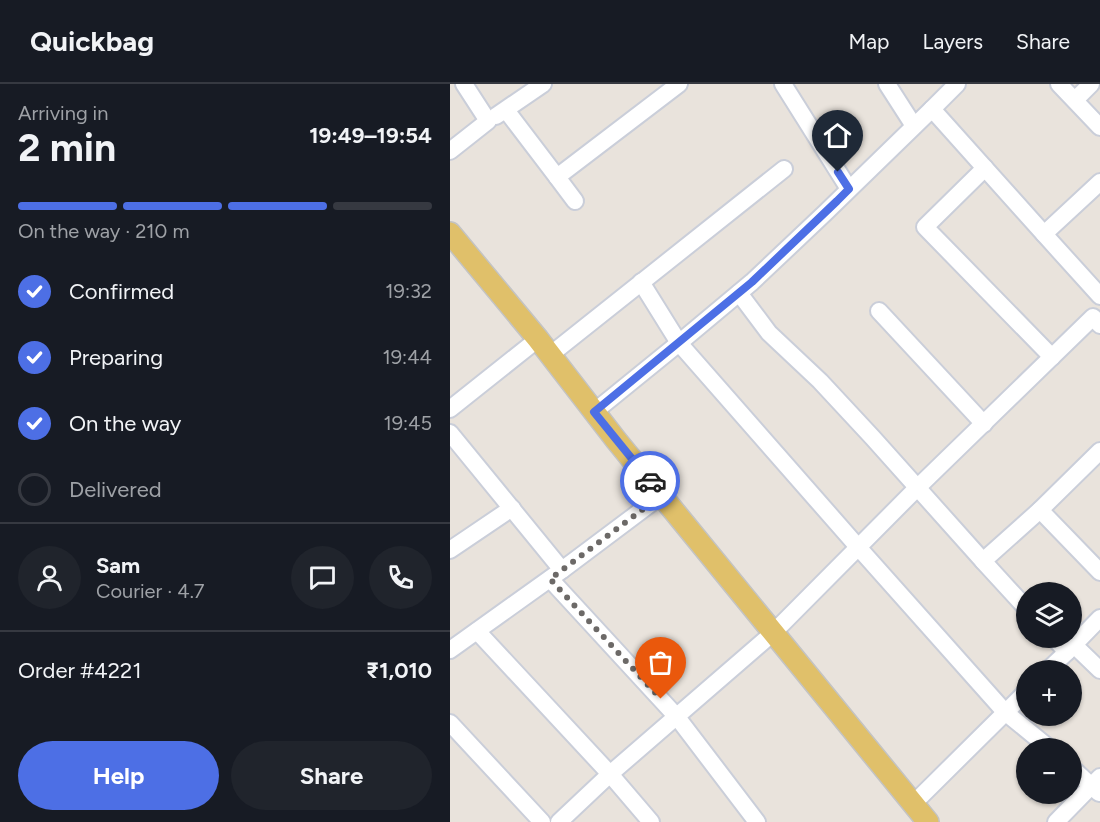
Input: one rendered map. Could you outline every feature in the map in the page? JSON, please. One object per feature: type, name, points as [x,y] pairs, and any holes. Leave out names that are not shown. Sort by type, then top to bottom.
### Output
[{"type":"main road","points":[[450,232],[928,822]]},
{"type":"street","points":[[464,84],[488,121]]},
{"type":"street","points":[[450,151],[488,121],[543,84]]},
{"type":"street","points":[[557,177],[679,84]]},
{"type":"street","points":[[783,84],[849,189]]},
{"type":"street","points":[[887,84],[914,126]]},
{"type":"street","points":[[594,412],[739,293],[957,84]]},
{"type":"street","points":[[1059,84],[1100,127]]},
{"type":"street","points":[[1075,100],[1091,84]]},
{"type":"street","points":[[932,108],[1100,296]]},
{"type":"street","points":[[506,110],[575,201]]},
{"type":"street","points":[[985,168],[925,227],[1052,357]]},
{"type":"street","points":[[450,409],[640,282],[784,170]]},
{"type":"street","points":[[1044,234],[1100,182]]},
{"type":"street","points":[[640,282],[679,343],[1005,712],[1037,738]]},
{"type":"street","points":[[739,293],[770,333],[820,381],[1016,597]]},
{"type":"street","points":[[879,311],[984,424]]},
{"type":"street","points":[[559,822],[610,774],[773,633],[917,488],[1052,357],[1098,317]]},
{"type":"street","points":[[450,433],[512,508],[556,574],[677,717],[757,822]]},
{"type":"street","points":[[983,561],[1040,510],[1100,451]]},
{"type":"street","points":[[450,650],[662,495]]},
{"type":"street","points":[[450,550],[512,508]]},
{"type":"street","points":[[1040,510],[1100,572]]},
{"type":"street","points":[[1082,637],[1100,618]]},
{"type":"street","points":[[477,631],[610,774],[651,822]]},
{"type":"street","points":[[1058,660],[1071,648],[1100,670]]},
{"type":"street","points":[[914,804],[1016,702]]},
{"type":"street","points":[[450,723],[542,822]]},
{"type":"street","points":[[1056,822],[1097,785],[1082,775]]},
{"type":"way so far","points":[[650,481],[662,495],[550,579],[661,699]]},
{"type":"route","points":[[650,481],[594,412],[752,282],[837,201],[849,189],[838,172]]}]
